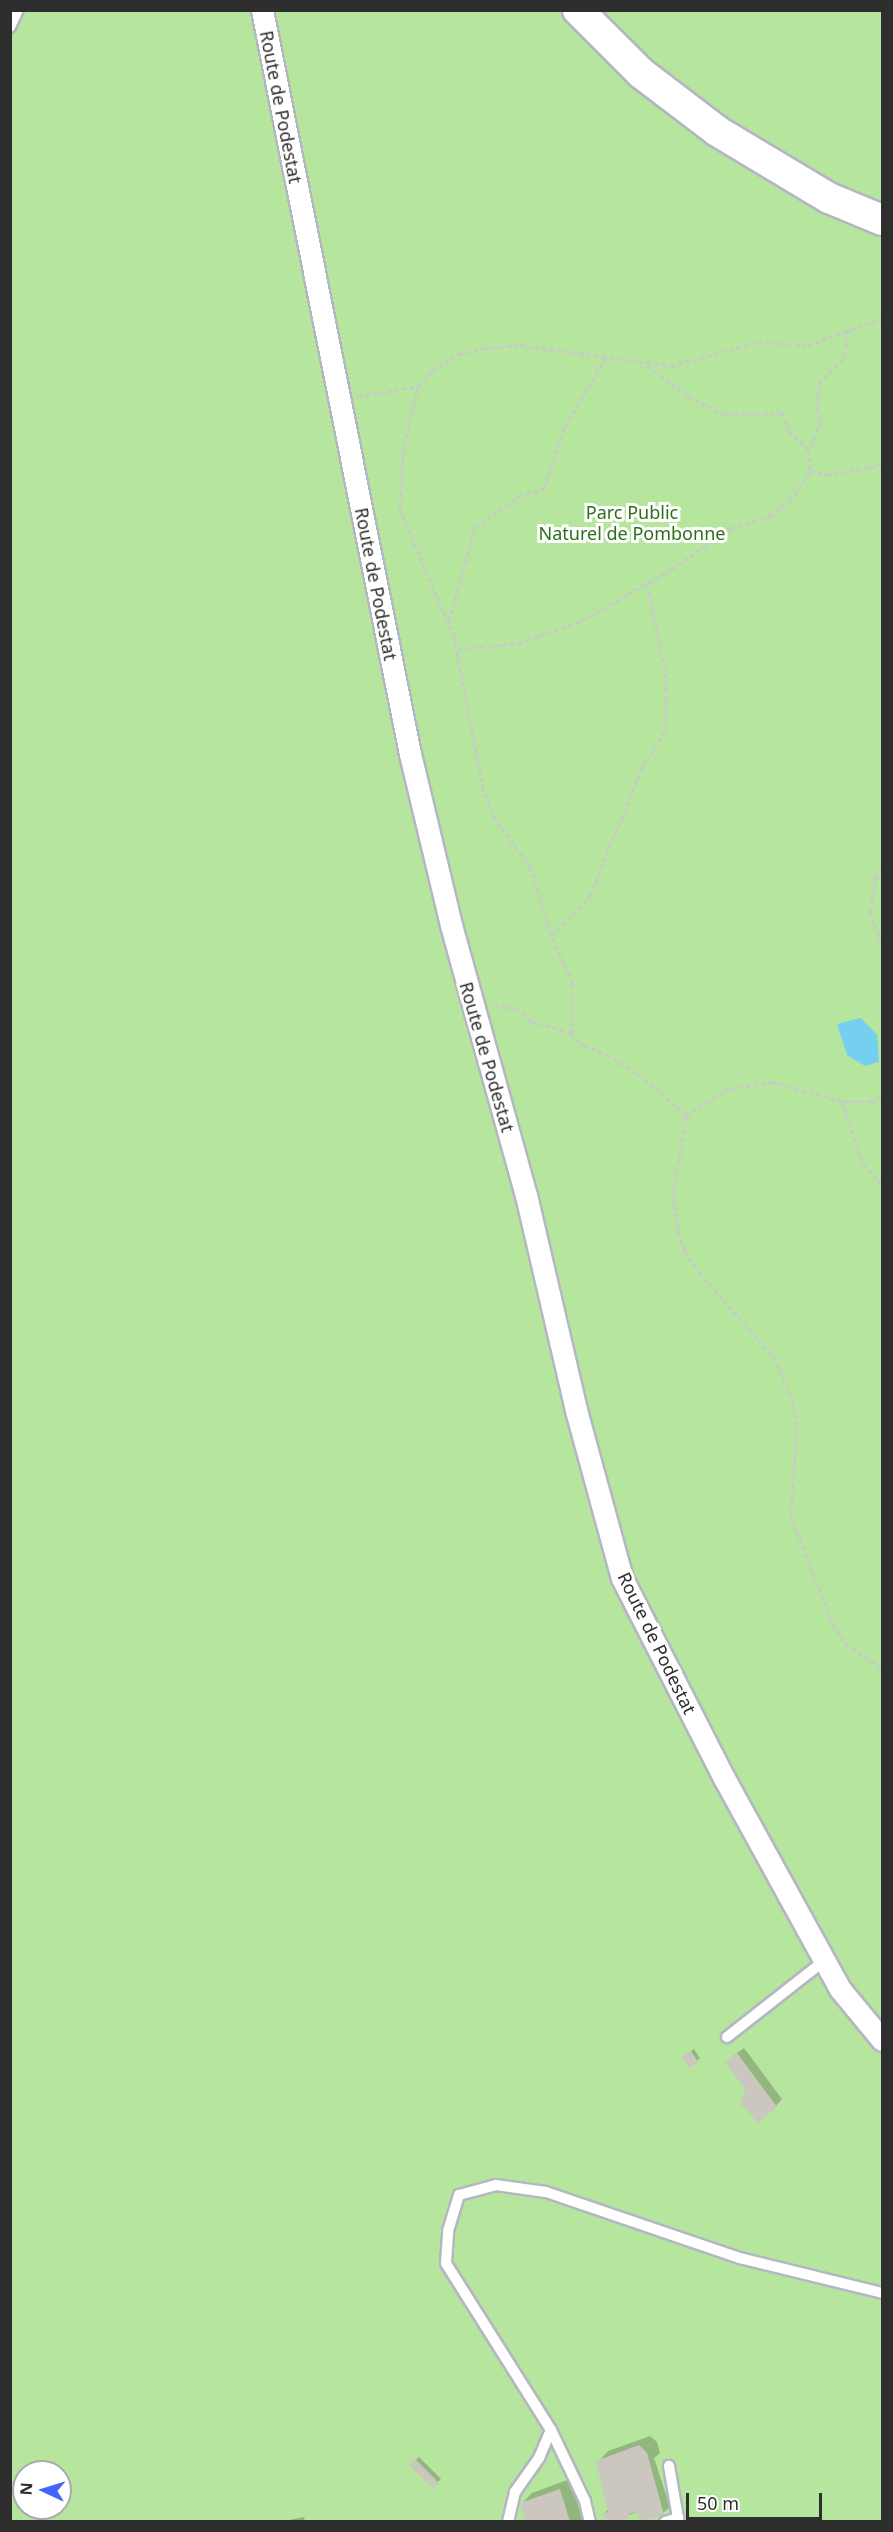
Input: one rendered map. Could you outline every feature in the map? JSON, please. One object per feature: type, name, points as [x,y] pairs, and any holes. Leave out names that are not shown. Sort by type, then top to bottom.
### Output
[{"type":"main road","points":[[578,10],[641,73],[717,131],[829,198],[882,220]]},
{"type":"main road","points":[[601,10],[717,131]]},
{"type":"street","name":"Route de Podestat","points":[[262,10],[410,754],[451,925],[526,1195],[576,1410],[622,1578],[724,1778],[824,1961],[840,1989],[882,2040]]},
{"type":"lane","points":[[10,27],[18,10]]},
{"type":"lane","points":[[727,2037],[824,1961]]},
{"type":"lane","points":[[590,2522],[585,2501],[551,2430],[446,2263],[448,2231],[459,2195],[496,2185],[546,2192],[740,2258],[882,2293]]},
{"type":"lane","points":[[508,2522],[515,2492],[539,2458],[551,2430]]},
{"type":"lane","points":[[665,2522],[678,2517],[669,2466]]},
{"type":"path","points":[[571,1033],[573,983],[551,935],[531,868],[495,819],[483,789],[458,649],[400,510],[403,452],[418,386],[432,371],[459,354],[485,348],[520,345],[671,366],[758,342],[808,345],[882,319]]},
{"type":"path","points":[[458,649],[519,643],[583,620],[731,528],[770,516],[790,501],[810,471],[809,450],[821,422],[817,407],[820,381],[843,358],[849,329]]},
{"type":"path","points":[[448,623],[475,528],[519,496],[544,489],[565,426],[606,358]]},
{"type":"path","points":[[647,364],[688,396],[726,415],[782,413],[789,431],[809,450]]},
{"type":"path","points":[[339,400],[418,386]]},
{"type":"path","points":[[810,471],[827,475],[882,465]]},
{"type":"path","points":[[551,935],[590,896],[642,767],[666,730],[666,677],[647,582]]},
{"type":"path","points":[[882,868],[876,877],[870,911],[882,946]]},
{"type":"path","points":[[494,1006],[516,1008],[531,1021],[571,1033],[584,1046],[638,1074],[687,1115]]},
{"type":"path","points":[[687,1115],[744,1083],[773,1082],[842,1101],[872,1101],[882,1096]]},
{"type":"path","points":[[842,1101],[863,1164],[882,1184]]},
{"type":"path","points":[[687,1115],[673,1191],[678,1232],[699,1272],[774,1357],[792,1399],[797,1424],[791,1518],[798,1542],[846,1644],[882,1668]]},
{"type":"green space","name":"Parc Public Naturel de Pombonne","points":[[10,11],[882,11],[882,2521],[11,2521]]},
{"type":"water","points":[[861,1018],[877,1035],[879,1062],[865,1066],[847,1055],[837,1024]]},
{"type":"building","points":[[691,2051],[698,2062],[690,2068],[682,2057]]},
{"type":"building","points":[[737,2053],[777,2107],[757,2123],[744,2106],[740,2107],[745,2089],[725,2063]]},
{"type":"building","points":[[639,2445],[647,2453],[664,2515],[640,2522],[637,2512],[629,2514],[629,2519],[609,2521],[601,2514],[608,2512],[596,2461]]},
{"type":"building","points":[[415,2459],[439,2483],[433,2488],[409,2465]]},
{"type":"building","points":[[560,2489],[570,2522],[526,2522],[520,2503]]}]
